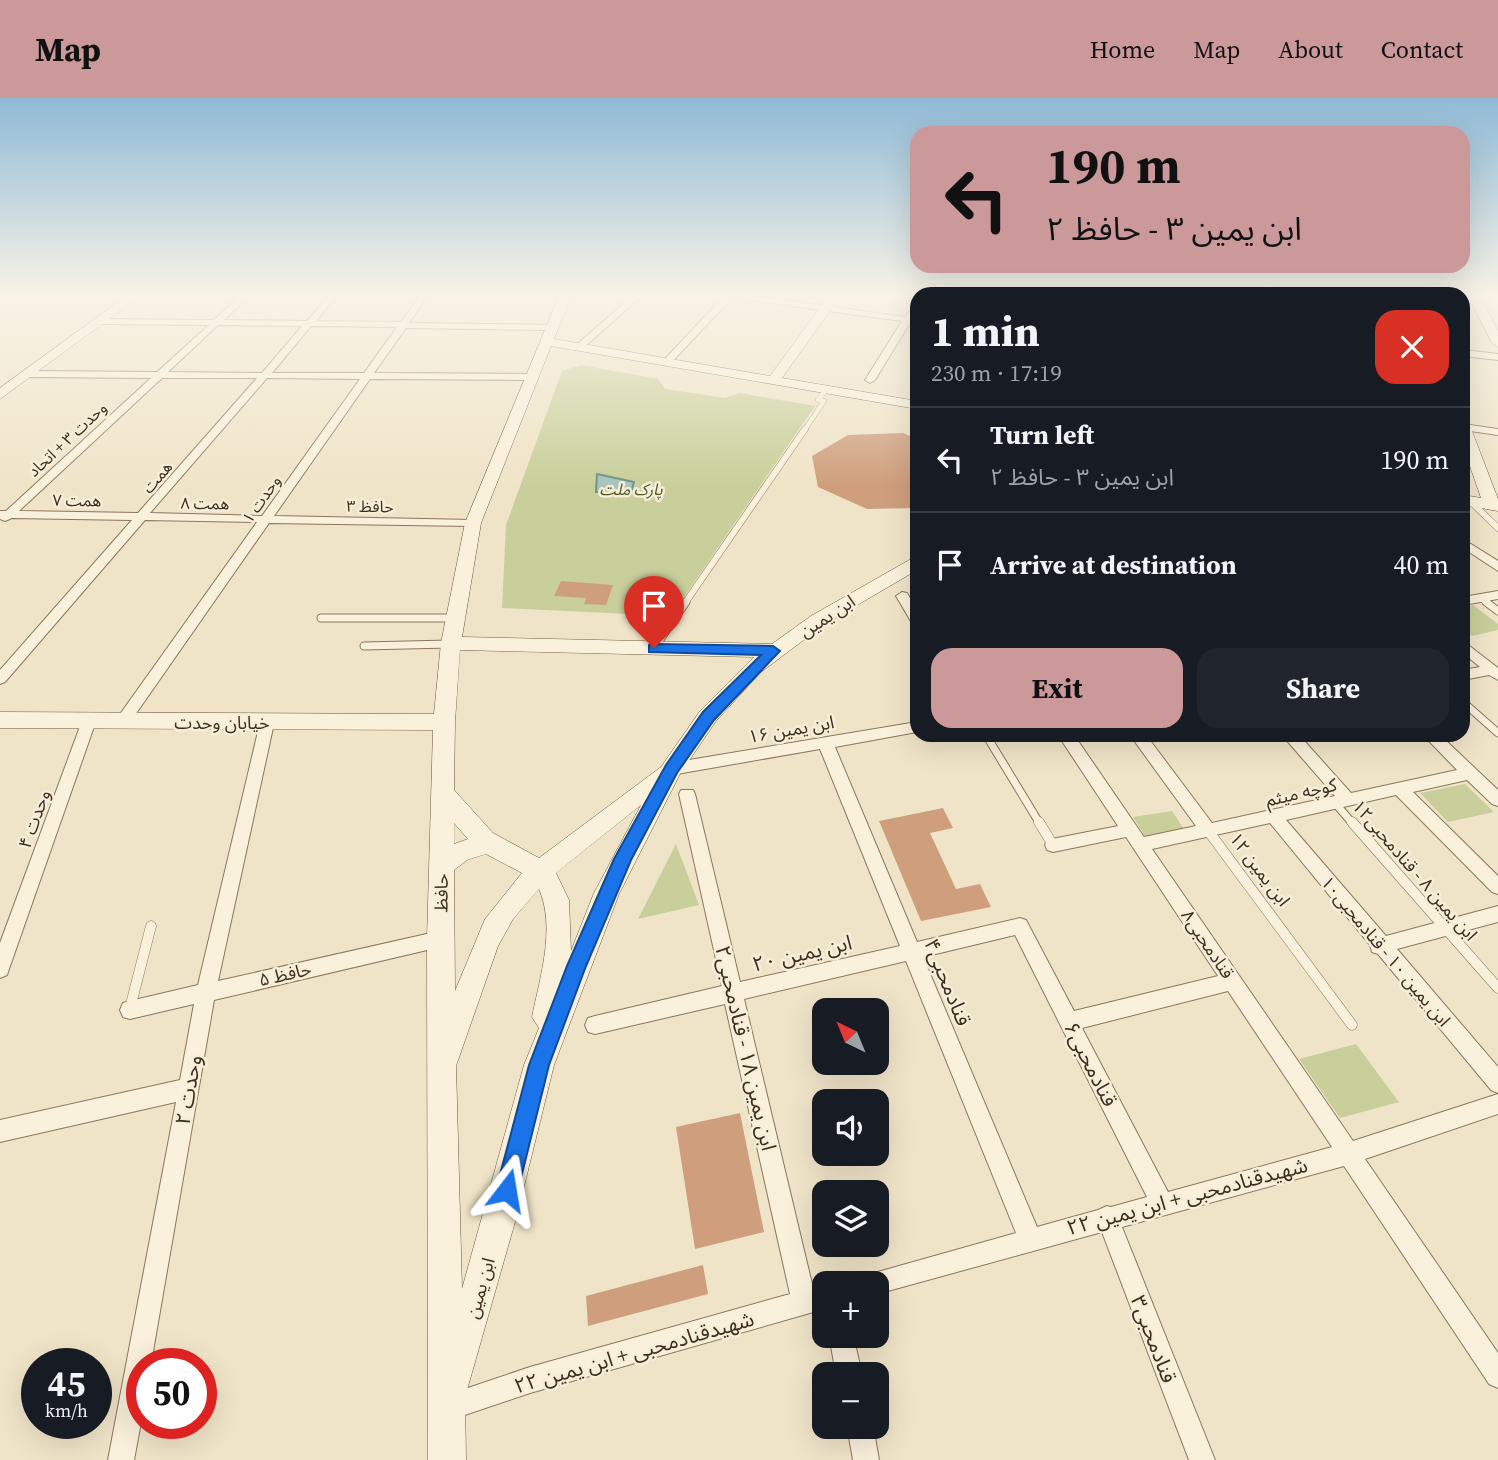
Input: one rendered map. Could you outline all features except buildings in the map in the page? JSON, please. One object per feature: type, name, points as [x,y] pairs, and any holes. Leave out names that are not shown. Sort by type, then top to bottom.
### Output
[{"type":"main road","points":[[0,395],[50,358]]},
{"type":"main road","name":"حافظ","points":[[447,1460],[440,939],[444,722],[451,643],[473,523],[543,358]]},
{"type":"main road","points":[[570,360],[587,358]]},
{"type":"main road","points":[[633,358],[910,404]]},
{"type":"main road","points":[[773,381],[790,358]]},
{"type":"main road","points":[[1470,445],[1495,506]]},
{"type":"main road","points":[[1470,502],[1495,506]]},
{"type":"main road","name":"ابن یمین","points":[[445,1409],[501,1214],[539,1065],[607,893],[671,769],[708,716],[736,685],[773,651],[881,581],[910,566]]},
{"type":"main road","points":[[700,649],[722,664],[736,685]]},
{"type":"main road","name":"خیابان وحدت","points":[[0,720],[444,722]]},
{"type":"main road","points":[[441,1074],[492,932],[519,892],[671,769]]},
{"type":"main road","points":[[443,793],[489,843],[541,872],[552,890],[559,912],[559,935],[539,1065]]},
{"type":"main road","points":[[441,866],[459,852],[489,843]]},
{"type":"street","name":"وحدت ۳ + اتحاد","points":[[3,516],[179,358]]},
{"type":"street","name":"همت","points":[[0,679],[280,358]]},
{"type":"street","name":"وحدت ۱","points":[[123,722],[381,358]]},
{"type":"street","points":[[666,363],[671,358]]},
{"type":"street","points":[[870,380],[886,358]]},
{"type":"street","points":[[28,374],[368,376],[539,371]]},
{"type":"street","points":[[1470,427],[1498,432]]},
{"type":"street","name":"همت ۷","points":[[3,516],[143,517]]},
{"type":"street","name":"همت ۸","points":[[143,517],[265,520]]},
{"type":"street","name":"حافظ ۳","points":[[265,520],[473,523]]},
{"type":"street","points":[[1470,548],[1498,567]]},
{"type":"street","points":[[1470,599],[1498,595]]},
{"type":"street","points":[[902,596],[910,609]]},
{"type":"street","points":[[451,643],[773,651]]},
{"type":"street","points":[[1470,652],[1495,673]]},
{"type":"street","points":[[1470,675],[1495,673]]},
{"type":"street","name":"وحدت ۴","points":[[0,969],[6,939],[89,721]]},
{"type":"street","name":"وحدت ۲","points":[[121,1460],[206,992],[267,723]]},
{"type":"street","name":"ابن یمین ۱۶","points":[[671,769],[910,728]]},
{"type":"street","name":"قنادمحبی۴","points":[[825,742],[1030,1239]]},
{"type":"street","name":"قنادمحبی۸","points":[[1071,742],[1498,1375]]},
{"type":"street","name":"ابن یمین ۱۲","points":[[1143,742],[1209,832]]},
{"type":"street","points":[[1295,742],[1342,802]]},
{"type":"street","points":[[1438,742],[1498,800]]},
{"type":"street","name":"کوچه میثم","points":[[1053,845],[1209,832],[1469,773]]},
{"type":"street","points":[[1400,789],[1498,887]]},
{"type":"street","name":"ابن یمین ۱۸ - قنادمحبی۲","points":[[687,794],[734,992],[812,1292]]},
{"type":"street","name":"ابن یمین ۱۰ - قنادمحبی۱۰","points":[[1275,818],[1379,946],[1498,1083]]},
{"type":"street","points":[[1379,946],[1498,914]]},
{"type":"street","name":"ابن یمین ۲۰","points":[[595,1025],[1020,926]]},
{"type":"street","name":"قنادمحبی۶","points":[[1020,926],[1161,1202]]},
{"type":"street","name":"حافظ ۵","points":[[130,1010],[440,939]]},
{"type":"street","points":[[1069,1022],[1233,981]]},
{"type":"street","points":[[0,1131],[188,1089]]},
{"type":"street","name":"شهیدقنادمحبی + ابن یمین ۲۲","points":[[889,1279],[1161,1202],[1350,1153],[1498,1104]]},
{"type":"street","name":"قنادمحبی۳","points":[[1107,1217],[1202,1460]]},
{"type":"street","name":"شهیدقنادمحبی + ابن یمین ۲۲","points":[[445,1409],[530,1380],[812,1301]]},
{"type":"street","points":[[862,1439],[866,1460]]},
{"type":"lane","points":[[654,648],[824,401],[818,400],[825,390]]},
{"type":"lane","points":[[1470,505],[1498,528]]},
{"type":"lane","points":[[1470,599],[1498,611]]},
{"type":"lane","points":[[321,618],[456,618]]},
{"type":"lane","points":[[364,646],[451,643]]},
{"type":"lane","points":[[1470,708],[1498,733]]},
{"type":"lane","points":[[990,742],[1053,845]]},
{"type":"lane","name":"ابن یمین ۸ - قنادمحبی۱۲","points":[[1342,802],[1444,927],[1498,988]]},
{"type":"lane","name":"ابن یمین ۱۲","points":[[1209,832],[1352,1025]]},
{"type":"lane","points":[[130,1010],[151,926]]},
{"type":"green space","name":"پارک ملت","points":[[581,365],[658,379],[665,389],[725,398],[740,393],[815,406],[671,616],[502,608],[506,525],[562,371]]},
{"type":"green space","points":[[1473,605],[1498,624],[1498,630],[1470,634],[1470,606]]},
{"type":"green space","points":[[1465,784],[1494,812],[1448,822],[1420,793]]},
{"type":"green space","points":[[1172,811],[1184,829],[1145,836],[1133,817]]},
{"type":"green space","points":[[676,844],[699,905],[638,919]]},
{"type":"green space","points":[[1356,1044],[1399,1102],[1340,1118],[1299,1059]]},
{"type":"water","points":[[597,474],[634,482],[631,493],[596,492]]},
{"type":"route","points":[[507,1190],[539,1065],[576,966],[623,859],[671,769],[708,716],[736,685],[773,651],[654,648]]}]
